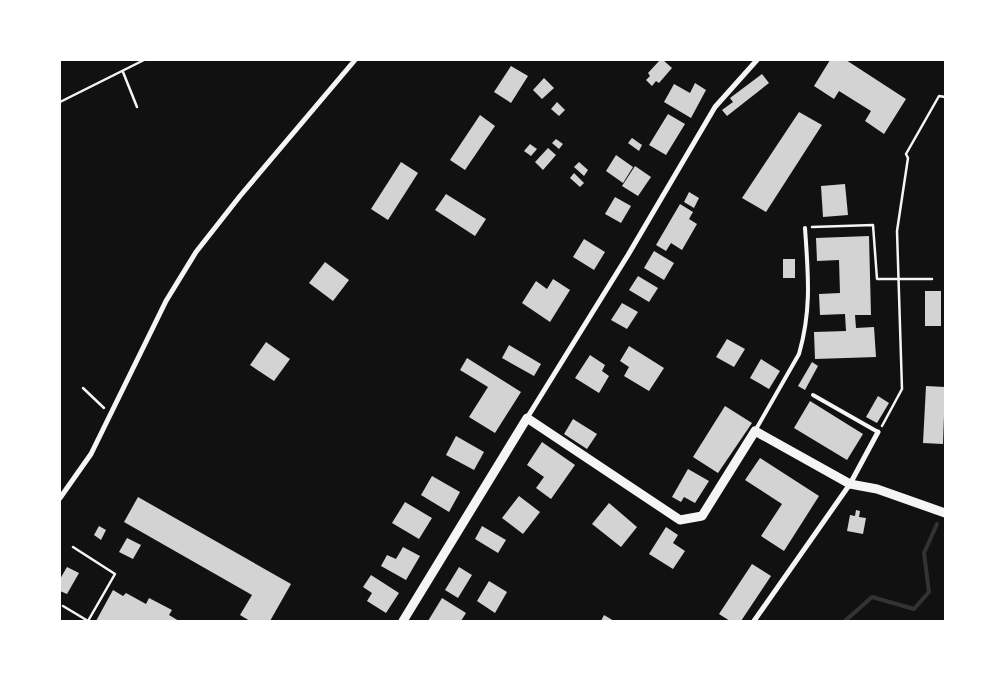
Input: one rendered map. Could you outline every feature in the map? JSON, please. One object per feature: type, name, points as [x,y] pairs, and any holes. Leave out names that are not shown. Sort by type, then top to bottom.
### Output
[{"type":"street","points":[[60,498],[90,454],[166,301],[196,252],[240,196],[356,60]]},
{"type":"street","points":[[403,621],[628,255],[715,107],[757,60]]},
{"type":"street","points":[[528,418],[680,520],[702,516],[755,431],[850,484],[877,489],[945,513]]},
{"type":"street","points":[[754,621],[850,484],[878,432]]},
{"type":"lane","points":[[755,431],[799,354],[803,341],[809,308],[806,228]]},
{"type":"lane","points":[[813,395],[878,432]]},
{"type":"path","points":[[60,102],[144,60]]},
{"type":"path","points":[[123,72],[137,107]]},
{"type":"path","points":[[878,432],[902,389],[897,231],[908,158],[906,154],[939,96],[945,97]]},
{"type":"path","points":[[806,228],[873,225],[877,279],[932,279]]},
{"type":"path","points":[[84,388],[104,406],[105,424]]},
{"type":"path","points":[[63,606],[88,621],[114,574],[73,548]]},
{"type":"building","points":[[660,60],[663,60],[672,68],[659,83],[656,81],[652,86],[646,80],[650,76],[648,73]]},
{"type":"building","points":[[830,60],[846,60],[906,99],[884,134],[865,121],[871,111],[839,91],[834,99],[814,86]]},
{"type":"building","points":[[511,66],[528,76],[511,103],[494,92]]},
{"type":"building","points":[[762,74],[769,83],[727,116],[722,110],[733,102],[730,98]]},
{"type":"building","points":[[544,78],[554,88],[542,99],[533,90]]},
{"type":"building","points":[[695,83],[706,90],[691,118],[664,102],[674,84],[690,93]]},
{"type":"building","points":[[557,102],[565,110],[559,116],[551,109]]},
{"type":"building","points":[[799,112],[822,125],[766,212],[742,198]]},
{"type":"building","points":[[668,114],[685,124],[666,155],[649,145]]},
{"type":"building","points":[[480,115],[495,126],[465,170],[450,160]]},
{"type":"building","points":[[632,138],[642,145],[639,151],[628,143]]},
{"type":"building","points":[[556,139],[563,144],[559,149],[552,143]]},
{"type":"building","points":[[530,144],[537,149],[531,156],[524,151]]},
{"type":"building","points":[[548,148],[556,155],[543,170],[535,162]]},
{"type":"building","points":[[616,155],[633,167],[623,183],[606,171]]},
{"type":"building","points":[[401,162],[418,173],[388,220],[371,209]]},
{"type":"building","points":[[579,162],[588,170],[584,176],[574,167]]},
{"type":"building","points":[[635,166],[651,177],[638,196],[622,186]]},
{"type":"building","points":[[574,173],[584,183],[580,187],[570,178]]},
{"type":"building","points":[[845,184],[848,215],[823,217],[821,186]]},
{"type":"building","points":[[689,192],[699,198],[694,208],[684,202]]},
{"type":"building","points":[[446,194],[486,219],[475,236],[435,210]]},
{"type":"building","points":[[615,197],[631,206],[621,223],[605,214]]},
{"type":"building","points":[[680,204],[693,212],[689,219],[697,224],[682,250],[671,243],[666,251],[656,245]]},
{"type":"building","points":[[869,236],[871,315],[855,315],[856,328],[874,327],[876,357],[815,359],[814,332],[846,331],[845,314],[820,315],[819,294],[840,293],[839,260],[817,261],[816,238]]},
{"type":"building","points":[[584,239],[605,252],[594,270],[573,257]]},
{"type":"building","points":[[654,251],[674,263],[664,280],[644,268]]},
{"type":"building","points":[[783,259],[795,259],[795,278],[783,278]]},
{"type":"building","points":[[325,262],[349,280],[333,301],[309,283]]},
{"type":"building","points":[[638,276],[658,288],[649,302],[629,290]]},
{"type":"building","points":[[553,279],[570,290],[550,322],[522,303],[536,281],[547,289]]},
{"type":"building","points":[[925,291],[941,291],[941,326],[925,326]]},
{"type":"building","points":[[622,303],[638,312],[627,329],[611,320]]},
{"type":"building","points":[[727,339],[745,349],[734,367],[716,357]]},
{"type":"building","points":[[266,342],[290,359],[274,381],[250,365]]},
{"type":"building","points":[[509,345],[541,364],[534,376],[502,358]]},
{"type":"building","points":[[629,346],[664,368],[649,391],[624,376],[629,367],[620,361]]},
{"type":"building","points":[[590,355],[605,365],[602,371],[609,376],[599,393],[575,378]]},
{"type":"building","points":[[467,358],[521,392],[495,433],[469,417],[488,387],[460,370]]},
{"type":"building","points":[[761,359],[780,371],[769,389],[750,378]]},
{"type":"building","points":[[812,362],[818,366],[805,390],[798,386]]},
{"type":"building","points":[[926,386],[945,387],[943,444],[923,443]]},
{"type":"building","points":[[878,396],[889,403],[877,423],[866,417]]},
{"type":"building","points":[[810,401],[863,434],[847,460],[794,428]]},
{"type":"building","points":[[725,406],[752,423],[718,473],[693,457]]},
{"type":"building","points":[[573,419],[597,434],[587,449],[564,434]]},
{"type":"building","points":[[456,436],[484,452],[474,470],[446,455]]},
{"type":"building","points":[[542,442],[575,465],[551,499],[536,488],[544,477],[527,465]]},
{"type":"building","points":[[760,458],[819,496],[784,551],[761,536],[782,504],[745,480]]},
{"type":"building","points":[[688,469],[709,481],[695,503],[684,497],[681,502],[672,497]]},
{"type":"building","points":[[432,476],[460,492],[449,512],[421,495]]},
{"type":"building","points":[[519,496],[540,512],[523,534],[502,518]]},
{"type":"building","points":[[138,497],[291,584],[270,621],[250,621],[240,615],[252,595],[124,522]]},
{"type":"building","points":[[405,502],[432,518],[419,539],[392,523]]},
{"type":"building","points":[[609,503],[637,527],[621,547],[592,524]]},
{"type":"building","points":[[856,510],[860,511],[859,517],[866,518],[863,534],[847,531],[850,515],[855,516]]},
{"type":"building","points":[[99,526],[106,530],[101,540],[94,535]]},
{"type":"building","points":[[482,526],[506,540],[498,553],[475,539]]},
{"type":"building","points":[[666,527],[678,535],[673,543],[685,551],[673,569],[649,554]]},
{"type":"building","points":[[127,538],[141,545],[133,559],[119,552]]},
{"type":"building","points":[[403,547],[420,556],[406,580],[381,566],[387,555],[396,559]]},
{"type":"building","points":[[752,564],[771,576],[741,621],[730,621],[719,614]]},
{"type":"building","points":[[67,567],[79,573],[67,594],[60,591],[60,579]]},
{"type":"building","points":[[459,567],[472,575],[458,598],[445,590]]},
{"type":"building","points":[[371,575],[399,593],[386,613],[367,601],[372,593],[363,587]]},
{"type":"building","points":[[489,581],[507,592],[495,613],[477,601]]},
{"type":"building","points":[[113,590],[123,596],[126,593],[146,604],[149,598],[172,610],[169,615],[179,621],[96,621]]},
{"type":"building","points":[[442,598],[466,613],[461,621],[428,621]]},
{"type":"building","points":[[604,615],[614,621],[601,621]]},
{"type":"waterway","points":[[845,621],[872,597],[914,609],[929,592],[924,553],[937,524]]}]
